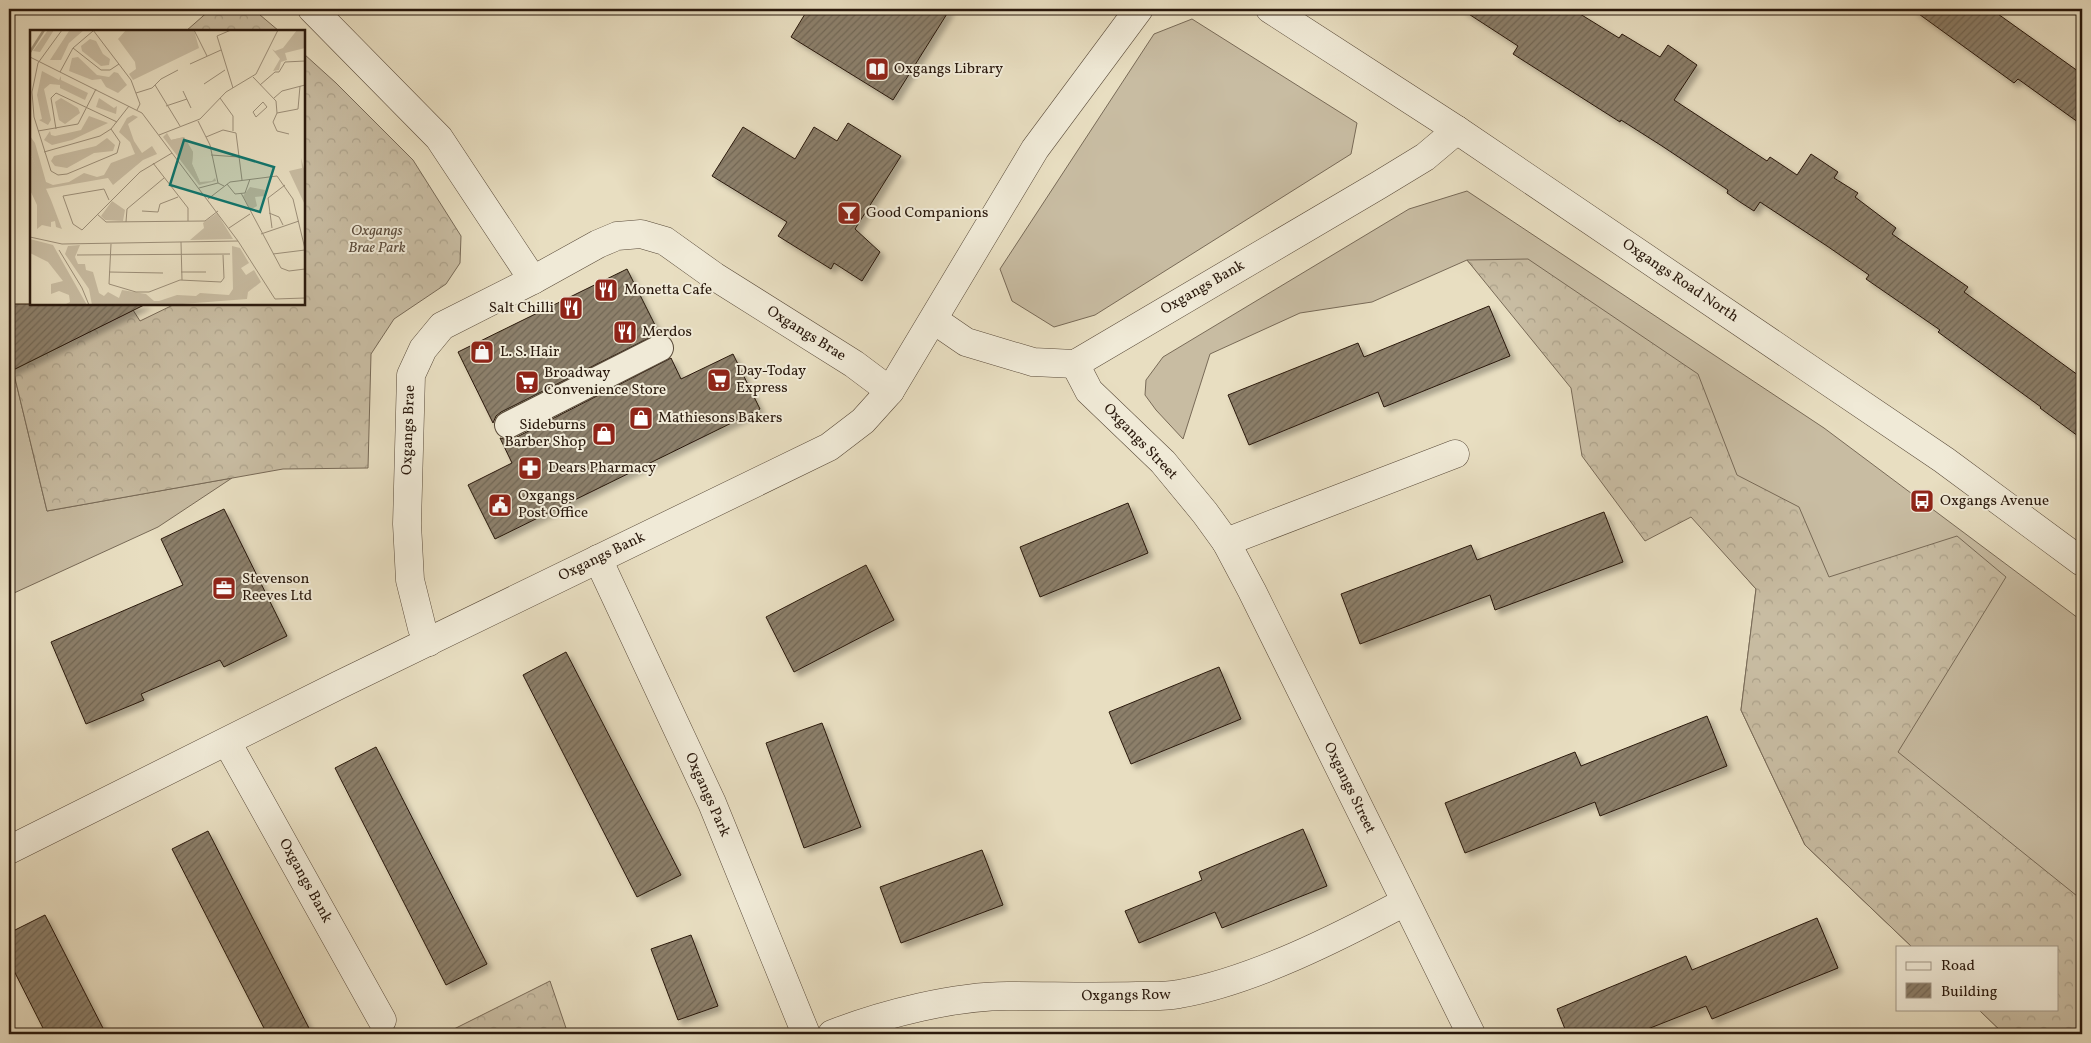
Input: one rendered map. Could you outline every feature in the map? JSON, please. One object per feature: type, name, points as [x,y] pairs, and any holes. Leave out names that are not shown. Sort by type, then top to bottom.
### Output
[{"type":"street","points":[[312,9],[439,138],[534,280]]},
{"type":"street","name":"Oxgangs Bank","points":[[9,850],[598,559],[830,447],[863,420],[890,391],[1035,149],[1139,9]]},
{"type":"street","name":"Oxgangs Road North","points":[[1270,9],[1457,130],[1944,460],[2082,562]]},
{"type":"street","name":"Oxgangs Bank","points":[[1075,364],[1394,176],[1425,157],[1457,130]]},
{"type":"street","name":"Oxgangs Brae","points":[[429,642],[422,628],[410,580],[407,524],[411,375],[423,349],[442,326],[534,280],[598,244],[618,236],[640,234],[665,241],[714,276],[854,364],[890,391]]},
{"type":"street","points":[[934,320],[966,342],[1033,362],[1075,364]]},
{"type":"street","points":[[508,425],[660,348]]},
{"type":"street","name":"Oxgangs Street","points":[[1075,364],[1090,391],[1164,462],[1226,542],[1472,1034]]},
{"type":"street","points":[[1226,542],[1455,454]]},
{"type":"street","name":"Oxgangs Park","points":[[598,559],[712,803],[806,1034]]},
{"type":"street","name":"Oxgangs Bank","points":[[227,742],[382,1020]]},
{"type":"street","name":"Oxgangs Row","points":[[832,1034],[855,1025],[953,1001],[1010,996],[1091,998],[1177,995],[1229,982],[1360,926],[1405,902]]},
{"type":"green space","points":[[211,9],[253,9],[278,30],[187,30]]},
{"type":"green space","points":[[1192,19],[1357,123],[1351,154],[1095,315],[1054,327],[1012,301],[1000,269],[1154,34]]},
{"type":"green space","name":"Oxgangs Brae Park","points":[[305,55],[413,160],[461,236],[460,263],[446,284],[394,319],[371,354],[368,468],[283,469],[47,511],[13,370],[133,310],[140,321],[173,305],[305,305]]},
{"type":"green space","points":[[1467,191],[1824,428],[2082,621],[2082,1034],[2004,1034],[1979,1010],[2058,1010],[2058,946],[1911,946],[1805,845],[1741,710],[1756,589],[1467,260],[1372,302],[1300,313],[1210,354],[1183,439],[1156,410],[1145,395],[1146,380],[1163,357],[1409,209]]},
{"type":"green space","points":[[1528,259],[1698,374],[1737,475],[1799,507],[1829,577],[1957,536],[2006,577],[1898,752],[2082,900],[2082,1034],[2004,1034],[1979,1010],[2058,1010],[2058,946],[1911,946],[1805,845],[1741,710],[1756,589],[1691,517],[1645,541],[1582,456],[1571,388],[1467,260]]},
{"type":"green space","points":[[13,370],[47,511],[232,478],[158,527],[14,593],[9,570],[9,372]]},
{"type":"green space","points":[[550,981],[568,1034],[444,1034]]},
{"type":"building","name":"Oxgangs Library","points":[[808,9],[950,9],[893,100],[791,37]]},
{"type":"building","points":[[1461,9],[1572,9],[1619,38],[1622,34],[1660,57],[1668,45],[1697,65],[1674,100],[1767,161],[1770,157],[1797,175],[1811,154],[1838,172],[1834,178],[1858,193],[1855,197],[1896,228],[1892,234],[1968,287],[1964,292],[2082,378],[2082,439],[1938,332],[1940,330],[1866,279],[1869,275],[1760,202],[1754,211],[1740,202],[1727,193],[1728,190],[1662,146],[1621,120],[1620,122],[1513,54],[1518,46]]},
{"type":"building","points":[[1912,9],[1991,9],[2082,74],[2082,125],[2018,79],[2014,83]]},
{"type":"building","points":[[848,123],[901,156],[855,229],[880,252],[862,281],[834,263],[831,269],[778,236],[787,222],[712,176],[743,127],[795,159],[814,127],[837,141]]},
{"type":"building","points":[[627,269],[659,333],[501,412],[496,416],[493,423],[458,352]]},
{"type":"building","points":[[9,304],[144,305],[9,372]]},
{"type":"building","points":[[1489,306],[1510,356],[1384,407],[1378,392],[1249,445],[1228,395],[1358,343],[1364,357]]},
{"type":"building","points":[[733,354],[760,409],[495,539],[468,485],[512,463],[500,438],[508,440],[515,438],[671,358],[681,379]]},
{"type":"building","points":[[1128,503],[1148,553],[1040,597],[1020,547]]},
{"type":"building","points":[[224,509],[287,636],[224,667],[220,660],[141,694],[144,700],[86,724],[51,642],[183,585],[161,539]]},
{"type":"building","points":[[1604,512],[1623,562],[1495,610],[1490,595],[1360,644],[1341,594],[1471,545],[1477,560]]},
{"type":"building","points":[[866,565],[894,620],[794,672],[766,617]]},
{"type":"building","points":[[566,652],[681,875],[637,897],[523,675]]},
{"type":"building","points":[[1219,667],[1241,719],[1131,764],[1109,712]]},
{"type":"building","points":[[1707,716],[1727,766],[1600,816],[1595,802],[1465,853],[1445,803],[1575,752],[1581,766]]},
{"type":"building","points":[[822,723],[861,827],[804,848],[766,743]]},
{"type":"building","points":[[376,747],[487,964],[446,985],[335,768]]},
{"type":"building","points":[[1303,829],[1327,886],[1222,928],[1215,912],[1139,943],[1125,911],[1202,880],[1199,872]]},
{"type":"building","points":[[208,831],[312,1034],[267,1034],[172,849]]},
{"type":"building","points":[[982,850],[1003,905],[901,943],[880,887]]},
{"type":"building","points":[[45,915],[106,1034],[46,1034],[9,961],[9,933]]},
{"type":"building","points":[[1817,918],[1838,968],[1712,1019],[1706,1006],[1635,1034],[1567,1034],[1557,1009],[1686,956],[1692,970]]},
{"type":"building","points":[[691,935],[718,1006],[678,1020],[651,949]]},
{"type":"place","name":"Oxgangs Library","points":[[877,69]]},
{"type":"place","name":"Good Companions","points":[[849,213]]},
{"type":"place","name":"Monetta Cafe","points":[[606,290]]},
{"type":"place","name":"Salt Chilli","points":[[571,308]]},
{"type":"place","name":"Merdos","points":[[625,332]]},
{"type":"place","name":"L. S. Hair","points":[[482,352]]},
{"type":"place","name":"Day-Today Express","points":[[719,380]]},
{"type":"place","name":"Broadway Convenience Store","points":[[527,382]]},
{"type":"place","name":"Mathiesons Bakers","points":[[641,418]]},
{"type":"place","name":"Sideburns Barber Shop","points":[[604,434]]},
{"type":"place","name":"Dears Pharmacy","points":[[530,468]]},
{"type":"place","name":"Oxgangs Avenue","points":[[1922,501]]},
{"type":"place","name":"Oxgangs Post Office","points":[[500,505]]},
{"type":"place","name":"Stevenson Reeves Ltd","points":[[224,588]]}]
